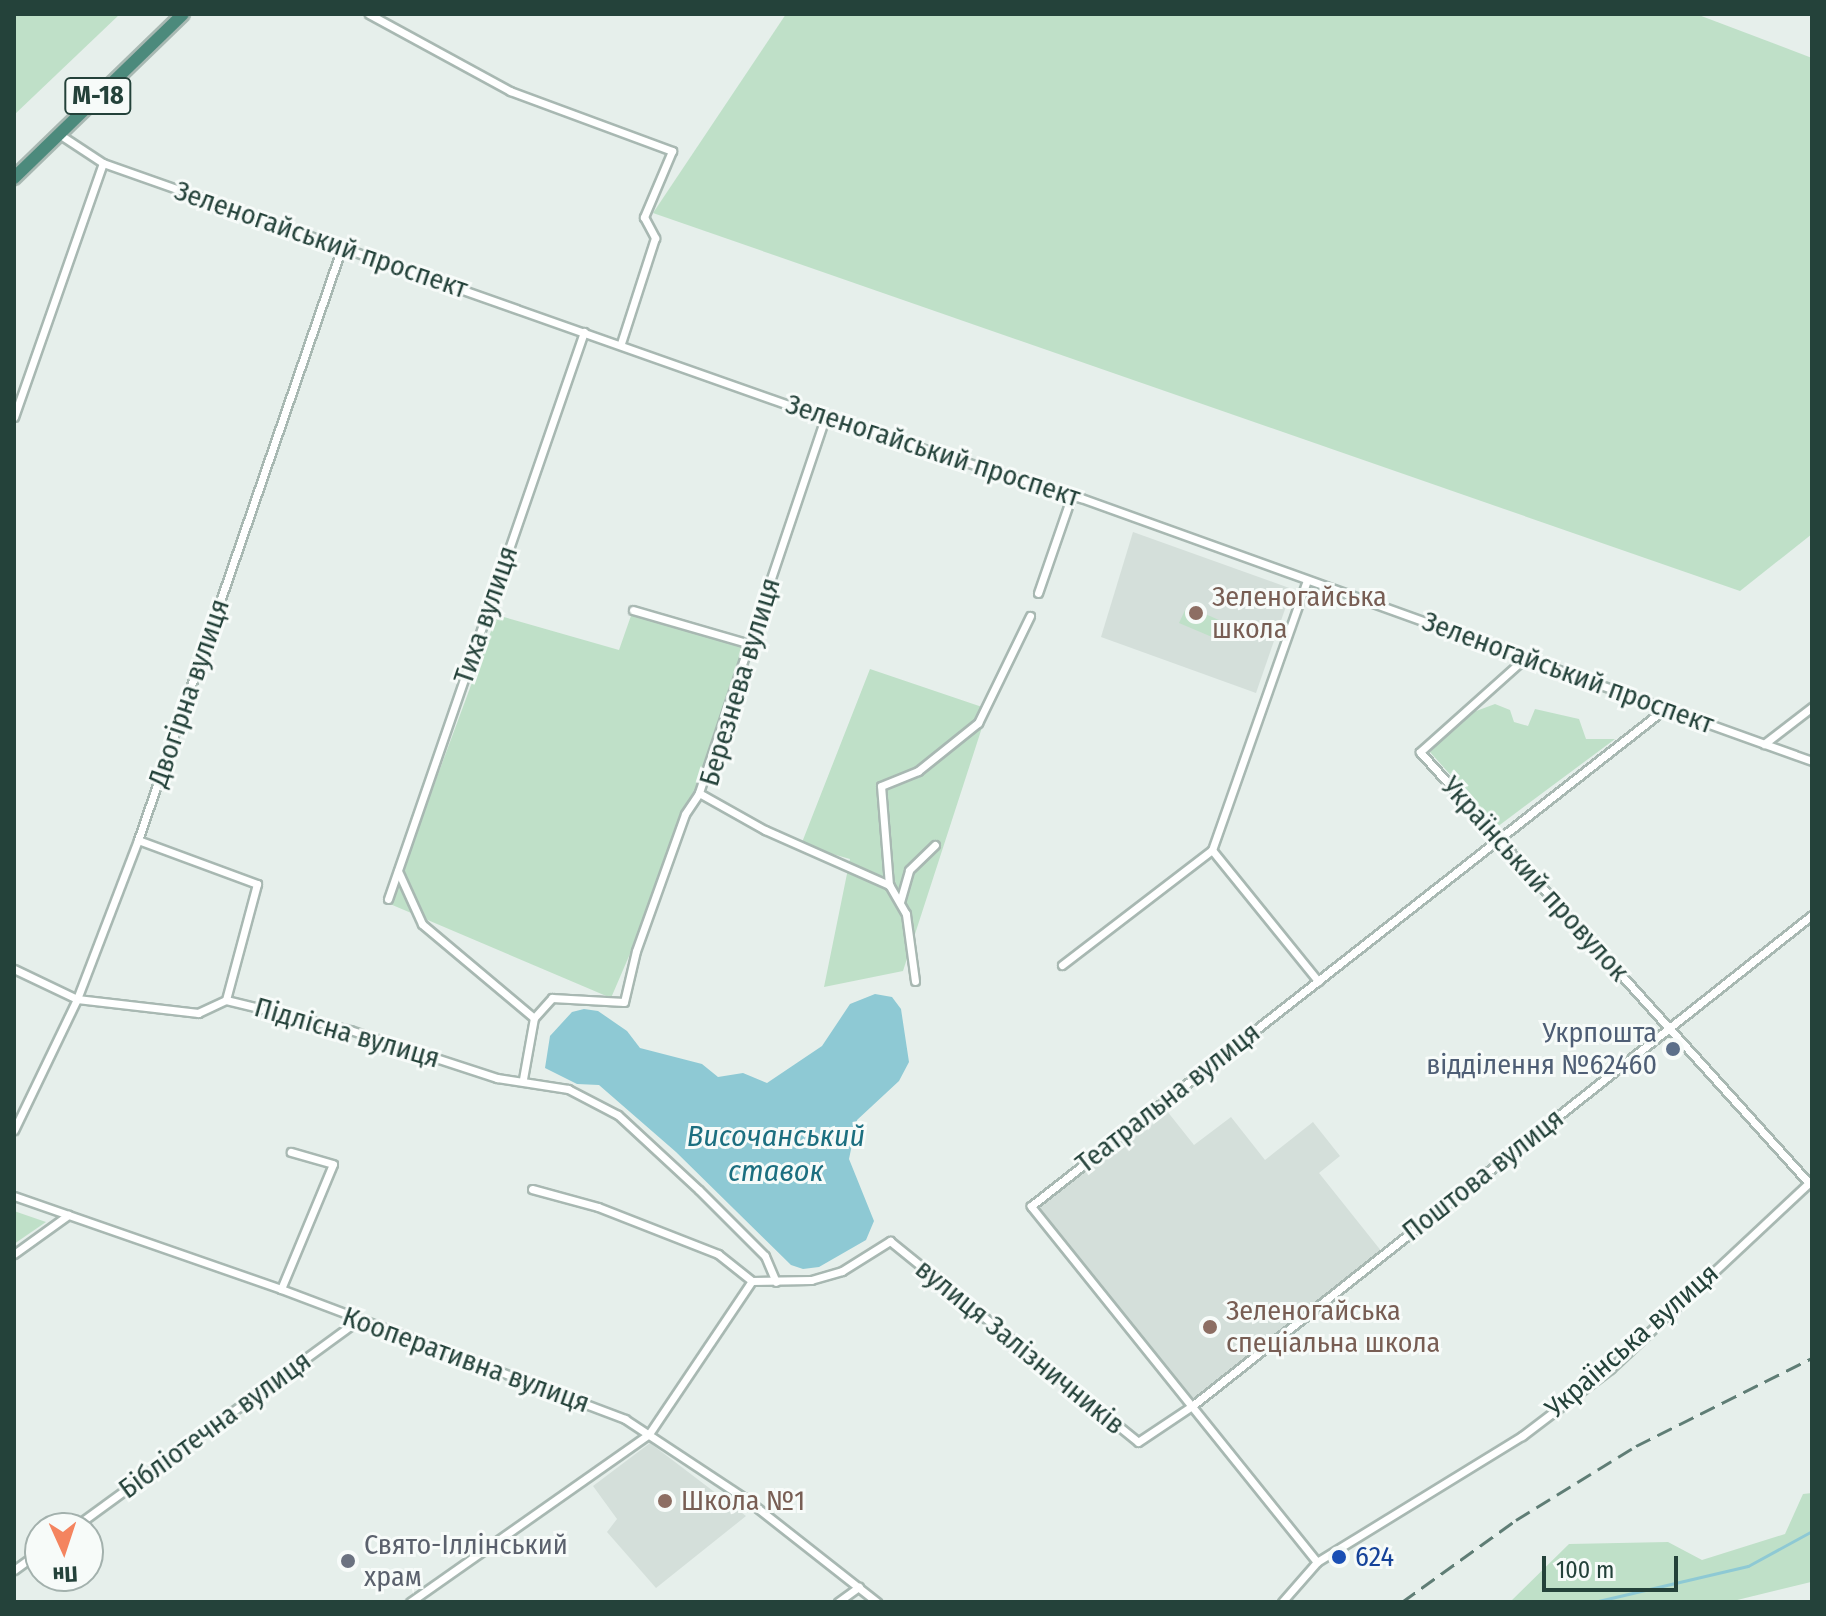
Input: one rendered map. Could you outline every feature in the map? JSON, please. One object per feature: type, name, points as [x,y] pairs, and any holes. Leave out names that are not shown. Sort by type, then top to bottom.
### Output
[{"type":"highway","name":"М-18","points":[[14,178],[183,14]]},
{"type":"street","points":[[369,14],[510,91],[672,151],[644,217],[655,238],[621,343]]},
{"type":"street","name":"Зеленогайський проспект","points":[[59,134],[103,163],[621,343],[825,418],[1072,495],[1812,761]]},
{"type":"street","points":[[14,417],[103,163]]},
{"type":"street","name":"Двогірна вулиця","points":[[14,1130],[77,999],[138,840],[342,247]]},
{"type":"street","name":"Тиха вулиця","points":[[388,899],[584,332]]},
{"type":"street","name":"Березнева вулиця","points":[[825,418],[699,793],[765,830],[889,885]]},
{"type":"street","points":[[1038,593],[1072,495]]},
{"type":"street","points":[[1062,965],[1212,850],[1307,580]]},
{"type":"street","points":[[633,610],[750,644]]},
{"type":"street","points":[[915,981],[900,902],[889,885],[881,786],[918,771],[978,723],[1030,616]]},
{"type":"street","name":"Український провулок","points":[[1525,658],[1420,752],[1810,1181]]},
{"type":"street","points":[[1764,744],[1812,707]]},
{"type":"street","name":"Театральна вулиця","points":[[1317,1562],[1031,1206],[1666,708]]},
{"type":"street","points":[[523,1079],[534,1018],[552,998],[624,1002],[636,951],[685,814],[699,793]]},
{"type":"street","points":[[138,840],[257,884],[226,1000]]},
{"type":"street","points":[[900,902],[909,870],[935,845]]},
{"type":"street","points":[[1212,850],[1318,981]]},
{"type":"street","points":[[398,871],[422,924],[534,1018]]},
{"type":"street","name":"Поштова вулиця","points":[[1192,1406],[1812,915]]},
{"type":"street","name":"Підлісна вулиця","points":[[14,969],[77,999],[198,1013],[226,1000],[350,1030],[497,1078],[523,1079],[568,1089],[618,1115],[749,1238],[765,1256],[776,1282]]},
{"type":"street","points":[[281,1289],[333,1164],[291,1152]]},
{"type":"street","name":"Українська вулиця","points":[[1282,1602],[1317,1562],[1522,1436],[1610,1369],[1810,1181]]},
{"type":"street","points":[[532,1189],[598,1207],[718,1254],[752,1281],[776,1282]]},
{"type":"street","name":"Кооперативна вулиця","points":[[14,1196],[281,1289],[357,1321],[625,1419],[746,1499],[877,1602]]},
{"type":"street","points":[[14,1254],[68,1215]]},
{"type":"street","name":"вулиця Залізничників","points":[[776,1282],[842,1271],[890,1241],[1138,1442],[1192,1406]]},
{"type":"street","points":[[410,1602],[649,1434],[752,1281]]},
{"type":"street","name":"Бібліотечна вулиця","points":[[95,1512],[357,1321]]},
{"type":"street","points":[[838,1602],[859,1587]]},
{"type":"shaded area","name":"Зеленогайська школа","points":[[1133,532],[1292,589],[1256,693],[1101,637]]},
{"type":"shaded area","name":"Зеленогайська спеціальна школа","points":[[1163,1106],[1194,1145],[1231,1117],[1265,1160],[1313,1122],[1340,1156],[1319,1173],[1382,1252],[1192,1402],[1036,1206]]},
{"type":"shaded area","name":"Школа №1","points":[[650,1443],[746,1516],[656,1588],[607,1532],[617,1519],[593,1486]]},
{"type":"green space","points":[[14,14],[120,14],[14,115]]},
{"type":"green space","points":[[786,14],[1696,14],[1812,58],[1812,534],[1740,591],[653,213]]},
{"type":"green space","points":[[1187,606],[1219,620],[1212,637],[1179,623]]},
{"type":"green space","points":[[633,610],[750,644],[699,793],[611,998],[390,904],[497,615],[619,650]]},
{"type":"green space","points":[[870,669],[988,709],[903,971],[824,987],[850,859],[801,845]]},
{"type":"green space","points":[[1495,704],[1510,710],[1514,722],[1528,726],[1535,709],[1579,719],[1586,739],[1615,739],[1497,827],[1430,752],[1468,714]]},
{"type":"green space","points":[[14,1211],[46,1222],[14,1244]]},
{"type":"green space","points":[[1812,1493],[1811,1582],[1729,1602],[1510,1602],[1569,1544],[1668,1542],[1702,1560],[1785,1534],[1803,1494]]},
{"type":"water","name":"Височанський ставок","points":[[875,994],[892,997],[901,1009],[909,1062],[899,1081],[857,1120],[849,1159],[874,1221],[866,1240],[819,1267],[803,1269],[791,1265],[676,1152],[599,1085],[577,1084],[545,1068],[550,1036],[572,1012],[584,1009],[598,1011],[627,1031],[640,1048],[702,1064],[718,1077],[743,1073],[767,1083],[822,1046],[850,1004]]},
{"type":"waterway","points":[[1594,1602],[1748,1566],[1812,1531]]},
{"type":"railway","points":[[1402,1602],[1516,1520],[1636,1446],[1812,1358]]},
{"type":"place","name":"Зеленогайська школа","points":[[1196,613]]},
{"type":"place","name":"Укрпошта відділення №62460","points":[[1673,1049]]},
{"type":"place","name":"Зеленогайська спеціальна школа","points":[[1210,1327]]},
{"type":"place","name":"Школа №1","points":[[665,1501]]},
{"type":"place","name":"624","points":[[1339,1557]]},
{"type":"place","name":"Свято-Іллінський храм","points":[[348,1561]]}]
